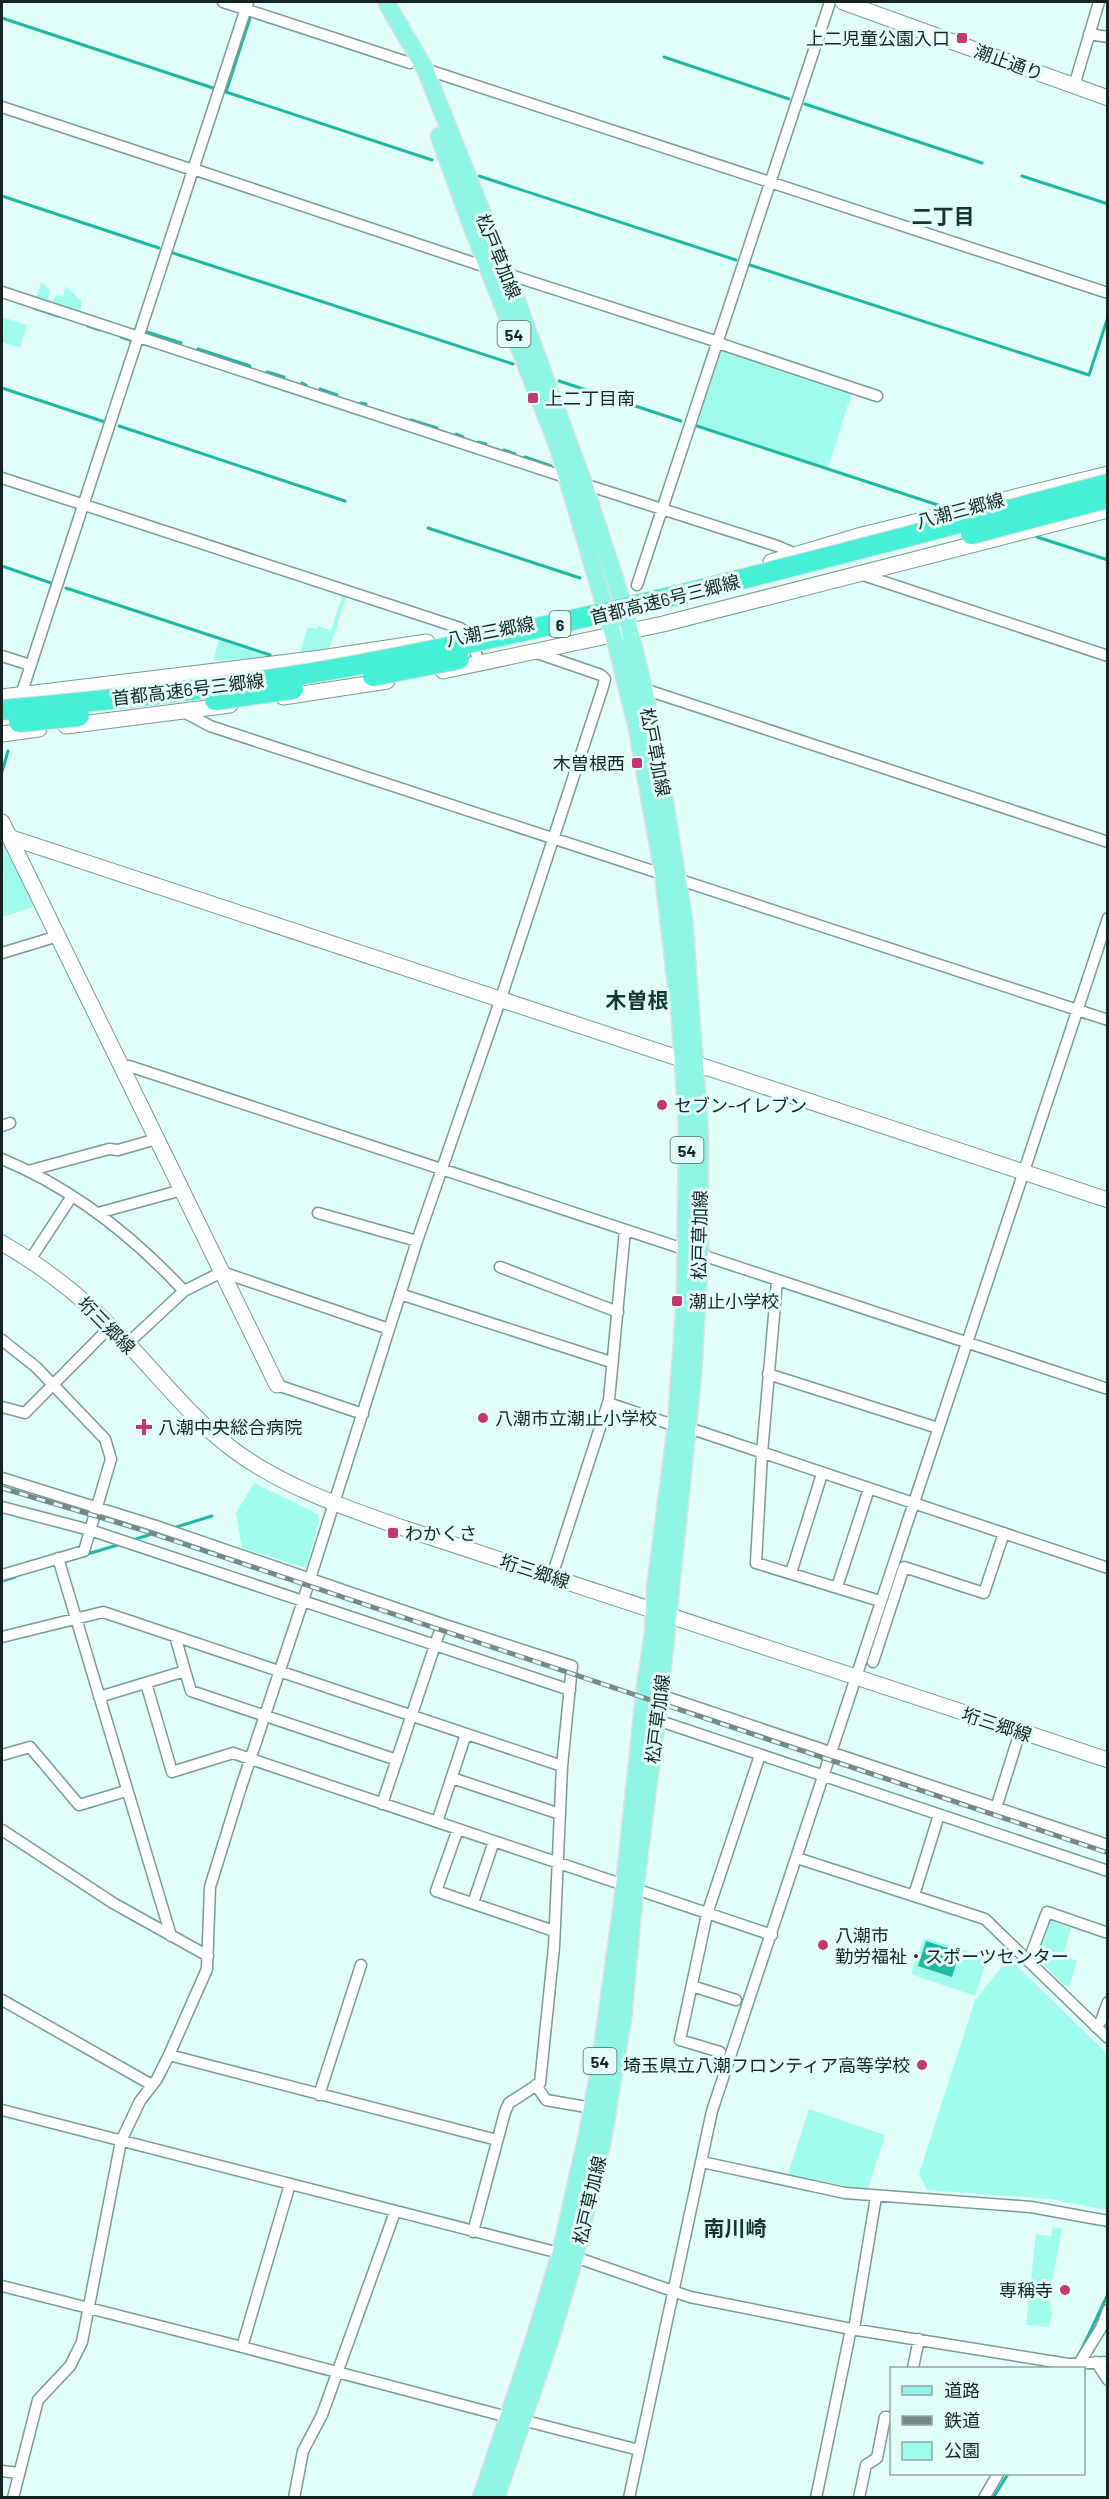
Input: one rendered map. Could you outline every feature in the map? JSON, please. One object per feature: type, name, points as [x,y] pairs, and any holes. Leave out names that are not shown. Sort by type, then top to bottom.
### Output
[{"type":"highway","name":"首都高速6号三郷線","points":[[2,710],[247,682],[353,666],[498,638],[709,588],[1107,484]]},
{"type":"highway","name":"首都高速6号三郷線","points":[[2,723],[249,696],[491,653],[741,594],[1107,498]]},
{"type":"main road","name":"松戸草加線","points":[[386,3],[418,66],[507,274],[576,482],[618,619],[644,689],[670,876],[671,930],[690,1062],[687,1124],[693,1253],[684,1328],[682,1427],[661,1613],[660,1695],[568,2255]]},
{"type":"main road","name":"松戸草加線","points":[[418,66],[488,267],[576,482]]},
{"type":"main road","name":"松戸草加線","points":[[618,619],[637,729],[670,876]]},
{"type":"main road","name":"松戸草加線","points":[[496,2498],[515,2419],[601,2150],[623,2018],[629,1888],[653,1633],[661,1613]]},
{"type":"main road","name":"松戸草加線","points":[[481,2498],[515,2419]]},
{"type":"street","points":[[223,2],[247,5],[418,66],[1107,293]]},
{"type":"street","points":[[637,585],[830,2]]},
{"type":"street","name":"潮止通り","points":[[843,2],[1107,98]]},
{"type":"street","points":[[1074,86],[1099,2]]},
{"type":"street","points":[[21,695],[247,5]]},
{"type":"street","points":[[1089,34],[1107,37]]},
{"type":"street","points":[[2,107],[877,396]]},
{"type":"street","points":[[2,292],[777,546],[798,555],[811,585]]},
{"type":"street","name":"八潮三郷線","points":[[2,734],[184,712],[480,665],[537,653],[618,619],[798,555],[862,535],[1107,474]]},
{"type":"street","points":[[2,478],[460,628],[470,636],[480,665]]},
{"type":"street","name":"八潮三郷線","points":[[2,697],[321,658],[470,636],[618,619],[764,597],[1017,535],[1107,510]]},
{"type":"street","points":[[857,573],[1107,656]]},
{"type":"street","points":[[13,2498],[38,2400],[76,2358],[82,2342],[121,2141],[140,2101],[169,2055],[204,1976],[208,1956],[210,1887],[417,1241],[500,1001],[605,680],[602,675],[537,653]]},
{"type":"street","points":[[2,656],[30,665]]},
{"type":"street","points":[[110,684],[136,695],[160,698],[210,726],[1107,1020]]},
{"type":"street","points":[[644,689],[1107,842]]},
{"type":"street","points":[[2,822],[277,1385],[363,1413]]},
{"type":"street","points":[[9,837],[1107,1200]]},
{"type":"street","points":[[873,1662],[913,1503],[1107,918]]},
{"type":"street","points":[[2,953],[58,936]]},
{"type":"street","points":[[122,1070],[129,1066],[1107,1389]]},
{"type":"street","points":[[28,1172],[109,1149],[118,1150],[157,1139]]},
{"type":"street","points":[[2,1159],[72,1196],[98,1213],[157,1263],[184,1291]]},
{"type":"street","points":[[98,1213],[182,1190]]},
{"type":"street","points":[[30,1260],[72,1196]]},
{"type":"street","points":[[318,1213],[417,1241]]},
{"type":"street","points":[[552,1576],[608,1403],[625,1230]]},
{"type":"street","name":"垳三郷線","points":[[2,1243],[59,1280],[110,1327],[196,1417],[235,1451],[294,1486],[333,1503],[1107,1760]]},
{"type":"street","points":[[500,1267],[618,1312]]},
{"type":"street","points":[[127,1344],[184,1291],[222,1272],[389,1329]]},
{"type":"street","points":[[777,1281],[762,1453],[756,1563],[880,1601]]},
{"type":"street","points":[[400,1294],[611,1362]]},
{"type":"street","points":[[2,1407],[25,1413],[110,1327]]},
{"type":"street","points":[[2,1340],[36,1367],[105,1439],[111,1459],[84,1551],[60,1563],[2,1575]]},
{"type":"street","points":[[768,1374],[938,1428]]},
{"type":"street","points":[[608,1403],[1107,1568]]},
{"type":"street","points":[[791,1573],[822,1474]]},
{"type":"street","points":[[2,1478],[156,1526],[572,1666],[562,1766],[554,1931],[540,2083],[509,2103],[473,2232]]},
{"type":"street","points":[[837,1587],[869,1489]]},
{"type":"street","points":[[2,1507],[115,1538],[570,1690]]},
{"type":"street","points":[[898,1565],[984,1593],[1004,1533]]},
{"type":"street","points":[[60,1563],[171,1936]]},
{"type":"street","points":[[629,2498],[712,2111],[825,1775],[880,1601],[898,1565]]},
{"type":"street","points":[[2,1637],[103,1611],[562,1766]]},
{"type":"street","points":[[382,1804],[442,1624]]},
{"type":"street","points":[[175,1635],[191,1691],[397,1760]]},
{"type":"street","points":[[99,1697],[185,1671]]},
{"type":"street","points":[[146,1683],[172,1772],[233,1753],[772,1935]]},
{"type":"street","points":[[660,1695],[1107,1845]]},
{"type":"street","points":[[657,1720],[1107,1871]]},
{"type":"street","points":[[996,1808],[1020,1732]]},
{"type":"street","points":[[437,1822],[466,1734]]},
{"type":"street","points":[[2,1755],[30,1747],[79,1805],[126,1791]]},
{"type":"street","points":[[720,2052],[680,2040],[707,1914],[760,1755]]},
{"type":"street","points":[[452,1778],[560,1814]]},
{"type":"street","points":[[914,1895],[939,1815]]},
{"type":"street","points":[[458,1829],[436,1891],[554,1931]]},
{"type":"street","points":[[2,1830],[113,1903],[208,1956]]},
{"type":"street","points":[[472,1903],[494,1841]]},
{"type":"street","points":[[797,1858],[986,1919],[1107,2038]]},
{"type":"street","points":[[1029,1960],[1047,1912],[1107,1933]]},
{"type":"street","points":[[319,2095],[361,1965]]},
{"type":"street","points":[[692,1986],[736,2000]]},
{"type":"street","points":[[2,2000],[152,2085]]},
{"type":"street","points":[[1096,2027],[1101,2021],[1107,2002]]},
{"type":"street","points":[[169,2055],[498,2140]]},
{"type":"street","points":[[536,2085],[546,2100],[592,2108]]},
{"type":"street","points":[[2,2110],[568,2255],[674,2293],[762,2313],[1067,2366],[1080,2362],[1102,2362],[1107,2380]]},
{"type":"street","points":[[702,2162],[845,2193],[1031,2207],[1107,2221]]},
{"type":"street","points":[[242,2347],[290,2184]]},
{"type":"street","points":[[816,2498],[852,2329],[876,2197]]},
{"type":"street","points":[[294,2498],[303,2451],[318,2427],[395,2212]]},
{"type":"street","points":[[2,2286],[639,2450]]},
{"type":"street","points":[[1080,2362],[1101,2328],[1107,2310]]},
{"type":"street","points":[[913,2367],[919,2339]]},
{"type":"street","points":[[859,2498],[866,2466],[877,2458],[885,2417],[890,2418]]},
{"type":"street","points":[[2,2471],[18,2474]]},
{"type":"street","points":[[984,2498],[997,2475]]},
{"type":"green space","points":[[41,282],[50,290],[48,299],[52,302],[56,295],[63,296],[66,286],[81,301],[81,314],[36,300]]},
{"type":"green space","points":[[2,317],[27,325],[20,348],[2,342]]},
{"type":"green space","points":[[722,349],[852,392],[828,468],[697,425]]},
{"type":"green space","points":[[343,594],[347,595],[328,653],[299,655],[308,627],[316,629],[318,626],[331,630]]},
{"type":"green space","points":[[219,640],[270,657],[213,661]]},
{"type":"green space","points":[[2,832],[37,906],[2,917]]},
{"type":"green space","points":[[254,1483],[318,1514],[319,1520],[306,1568],[242,1548],[236,1513]]},
{"type":"green space","points":[[1049,1922],[1071,1928],[1063,1955],[1077,1961],[1070,1986],[1063,1984],[1038,1958]]},
{"type":"green space","points":[[924,1938],[988,1957],[975,1996],[911,1974]]},
{"type":"green space","points":[[1009,1958],[1107,2054],[1107,2210],[1050,2199],[927,2190],[919,2174],[975,2000]]},
{"type":"green space","points":[[809,2109],[885,2135],[868,2188],[851,2187],[788,2174]]},
{"type":"green space","points":[[1053,2227],[1062,2229],[1049,2298],[1052,2313],[1049,2327],[1026,2325],[1036,2234],[1051,2236]]},
{"type":"shaded area","points":[[926,1941],[960,1952],[952,1977],[918,1966]]},
{"type":"waterway","points":[[2,18],[213,88]]},
{"type":"waterway","points":[[250,18],[226,92],[432,160]]},
{"type":"waterway","points":[[664,57],[789,99]]},
{"type":"waterway","points":[[805,104],[982,163]]},
{"type":"waterway","points":[[479,176],[736,260]]},
{"type":"waterway","points":[[1022,176],[1108,204]]},
{"type":"waterway","points":[[2,196],[159,248]]},
{"type":"waterway","points":[[173,253],[513,364]]},
{"type":"waterway","points":[[750,265],[1089,375],[1108,317]]},
{"type":"waterway","points":[[34,308],[58,316]]},
{"type":"waterway","points":[[88,326],[100,330]]},
{"type":"waterway","points":[[147,332],[181,343]]},
{"type":"waterway","points":[[121,337],[130,340]]},
{"type":"waterway","points":[[198,349],[250,366]]},
{"type":"waterway","points":[[267,372],[284,377]]},
{"type":"waterway","points":[[559,381],[681,421]]},
{"type":"waterway","points":[[302,383],[306,385]]},
{"type":"waterway","points":[[2,388],[105,422]]},
{"type":"waterway","points":[[320,389],[337,395]]},
{"type":"waterway","points":[[361,403],[366,404]]},
{"type":"waterway","points":[[411,420],[437,428]]},
{"type":"waterway","points":[[119,426],[345,501]]},
{"type":"waterway","points":[[697,426],[944,507]]},
{"type":"waterway","points":[[456,434],[463,437]]},
{"type":"waterway","points":[[478,442],[486,444]]},
{"type":"waterway","points":[[504,450],[515,454]]},
{"type":"waterway","points":[[525,457],[551,466]]},
{"type":"waterway","points":[[428,528],[580,578]]},
{"type":"waterway","points":[[1037,537],[1108,560]]},
{"type":"waterway","points":[[2,566],[51,583]]},
{"type":"waterway","points":[[66,588],[270,655]]},
{"type":"waterway","points":[[2,772],[8,751]]},
{"type":"waterway","points":[[173,1528],[212,1516]]},
{"type":"waterway","points":[[133,1540],[161,1531]]},
{"type":"waterway","points":[[84,1555],[121,1544]]},
{"type":"waterway","points":[[2,1581],[15,1577]]},
{"type":"waterway","points":[[1079,2355],[1108,2294]]},
{"type":"waterway","points":[[993,2498],[1007,2475]]},
{"type":"railway","points":[[2,1488],[139,1529],[1108,1853]]},
{"type":"place","name":"上二児童公園入口","points":[[962,38]]},
{"type":"place","name":"上二丁目南","points":[[533,398]]},
{"type":"place","name":"木曽根西","points":[[637,763]]},
{"type":"place","name":"セブン-イレブン","points":[[662,1105]]},
{"type":"place","name":"潮止小学校","points":[[677,1301]]},
{"type":"place","name":"八潮市立潮止小学校","points":[[483,1418]]},
{"type":"place","name":"八潮中央総合病院","points":[[144,1427]]},
{"type":"place","name":"わかくさ","points":[[393,1533]]},
{"type":"place","name":"八潮市 勤労福祉・スポーツセンター","points":[[823,1945]]},
{"type":"place","name":"埼玉県立八潮フロンティア高等学校","points":[[922,2065]]},
{"type":"place","name":"専稱寺","points":[[1065,2290]]},
{"type":"district","name":"二丁目","points":[[943,215]]},
{"type":"district","name":"木曽根","points":[[637,999]]},
{"type":"district","name":"南川崎","points":[[735,2227]]}]
